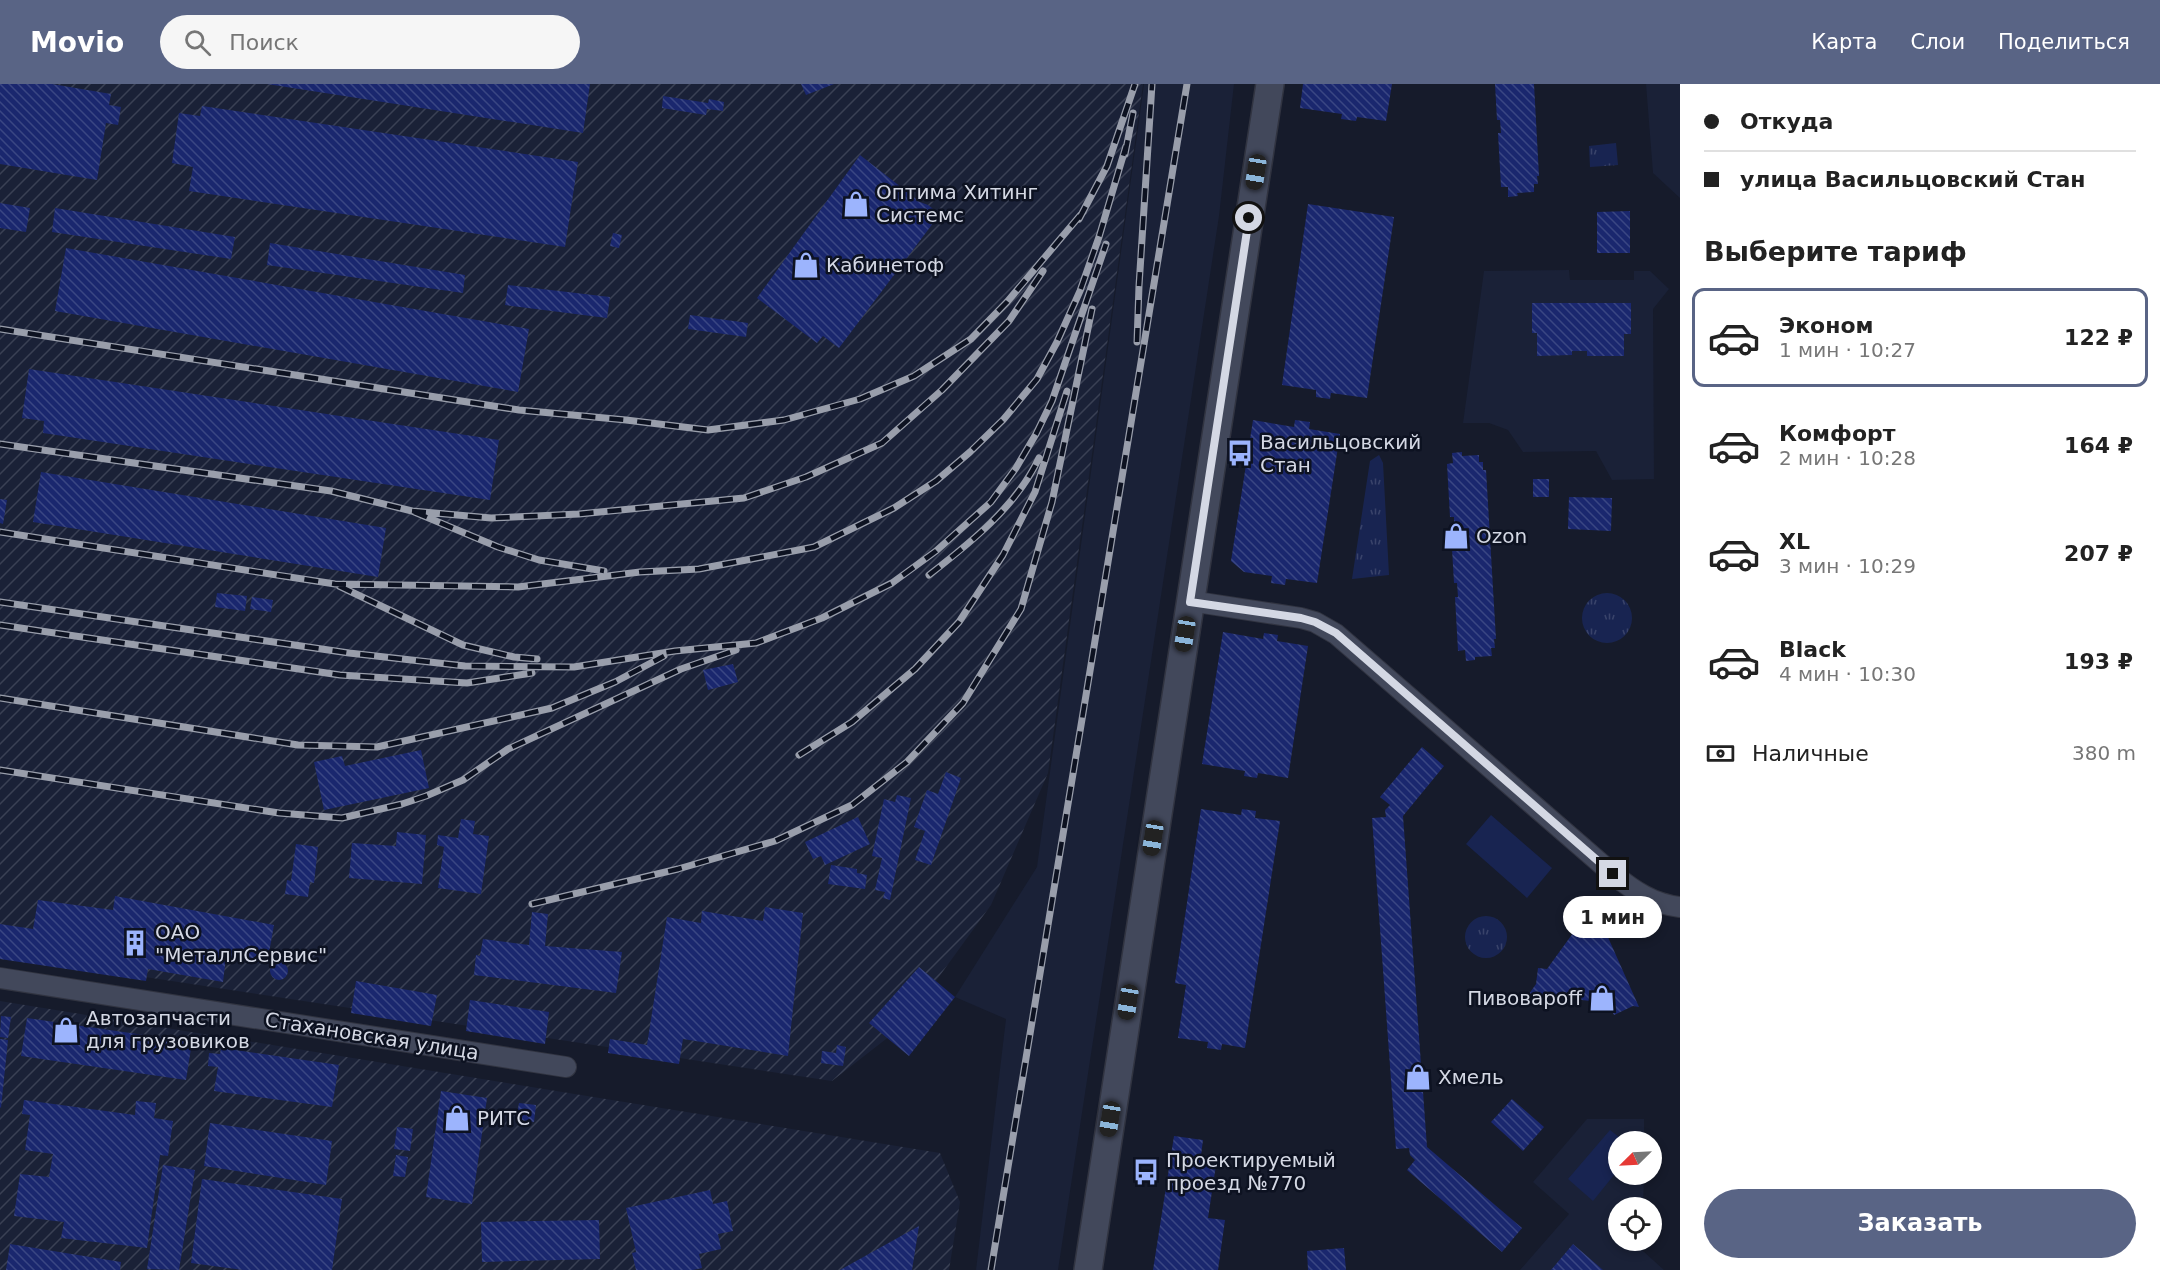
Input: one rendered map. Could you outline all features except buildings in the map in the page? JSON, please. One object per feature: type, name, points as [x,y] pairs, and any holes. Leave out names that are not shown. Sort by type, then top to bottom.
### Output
[{"type":"street","points":[[1088,1270],[1269,84]]},
{"type":"street","points":[[1190,602],[1301,618],[1315,622],[1336,633],[1613,874],[1645,897],[1667,906],[1680,907]]},
{"type":"street","name":"Стахановская улица","points":[[0,978],[566,1067]]},
{"type":"shaded area","points":[[0,84],[1143,84],[1048,773],[991,905],[904,1025],[832,1081],[0,955]]},
{"type":"shaded area","points":[[1144,84],[1234,84],[1219,216],[1058,1270],[976,1270],[1006,1019],[955,997],[1037,867]]},
{"type":"shaded area","points":[[1646,84],[1680,84],[1680,198],[1653,173]]},
{"type":"shaded area","points":[[1569,270],[1570,280],[1634,280],[1634,271],[1650,271],[1669,289],[1653,309],[1654,479],[1612,480],[1596,451],[1523,452],[1508,430],[1489,423],[1463,423],[1484,271]]},
{"type":"shaded area","points":[[0,1001],[940,1153],[960,1202],[949,1270],[0,1270]]},
{"type":"shaded area","points":[[1587,1119],[1644,1119],[1644,1131],[1608,1131],[1608,1185],[1644,1185],[1643,1197],[1608,1197],[1608,1251],[1643,1251],[1664,1270],[1520,1270],[1569,1214],[1533,1182]]},
{"type":"green space","points":[[1616,143],[1618,165],[1590,167],[1589,146]]},
{"type":"green space","points":[[1379,455],[1383,463],[1389,575],[1352,579],[1370,461]]},
{"type":"green space","points":[[1607,593],[1625,600],[1632,618],[1625,636],[1607,643],[1589,636],[1582,618],[1589,600]]},
{"type":"green space","points":[[1491,815],[1552,868],[1527,898],[1466,844]]},
{"type":"green space","points":[[1486,916],[1501,922],[1507,937],[1501,952],[1486,958],[1471,952],[1465,937],[1471,922]]},
{"type":"green space","points":[[1608,1132],[1608,1182],[1593,1201],[1568,1179]]},
{"type":"railway","points":[[1079,219],[1107,166],[1135,84]]},
{"type":"railway","points":[[1137,342],[1152,84]]},
{"type":"railway","points":[[991,1270],[1187,84]]},
{"type":"railway","points":[[1125,154],[1133,113]]},
{"type":"railway","points":[[0,532],[335,584],[518,587],[640,572],[699,569],[814,547],[894,508],[936,481],[1003,420],[1037,379],[1080,291],[1126,146]]},
{"type":"railway","points":[[0,329],[519,410],[708,430],[784,420],[860,399],[914,376],[971,339],[1007,302],[1083,212]]},
{"type":"railway","points":[[0,602],[349,653],[465,666],[574,667],[675,651],[756,643],[822,618],[892,583],[936,551],[991,502],[1016,468],[1052,401],[1106,244]]},
{"type":"railway","points":[[412,511],[491,518],[579,514],[744,498],[806,477],[882,443],[942,390],[1009,321],[1043,271]]},
{"type":"railway","points":[[532,904],[678,869],[775,841],[852,805],[907,762],[963,703],[1021,609],[1052,502],[1092,309]]},
{"type":"railway","points":[[799,755],[852,722],[915,669],[959,622],[1003,555],[1035,492],[1067,391]]},
{"type":"railway","points":[[0,444],[331,491],[412,511],[498,547],[539,560],[604,571]]},
{"type":"railway","points":[[929,575],[991,523],[1018,492],[1039,458]]},
{"type":"railway","points":[[339,586],[463,645],[514,657],[537,659]]},
{"type":"railway","points":[[0,625],[340,675],[467,683],[532,673]]},
{"type":"railway","points":[[0,770],[279,813],[342,818],[426,796],[463,780],[508,749],[681,669],[736,650]]},
{"type":"railway","points":[[0,698],[298,745],[377,747],[552,708],[615,682],[664,656]]},
{"type":"place","name":"Оптима Хитинг Системс","points":[[856,204]]},
{"type":"place","name":"Кабинетоф","points":[[806,265]]},
{"type":"place","name":"Васильцовский Стан","points":[[1240,453]]},
{"type":"place","name":"Ozon","points":[[1456,536]]},
{"type":"place","name":"ОАО \"МеталлСервис\"","points":[[135,943]]},
{"type":"place","name":"Пивовароff","points":[[1602,998]]},
{"type":"place","name":"Автозапчасти для грузовиков","points":[[66,1030]]},
{"type":"place","name":"Хмель","points":[[1418,1077]]},
{"type":"place","name":"РИТС","points":[[457,1118]]},
{"type":"place","name":"Проектируемый проезд №770","points":[[1146,1172]]},
{"type":"route","points":[[1249,218],[1190,602],[1301,618],[1315,622],[1336,633],[1613,874]]}]
